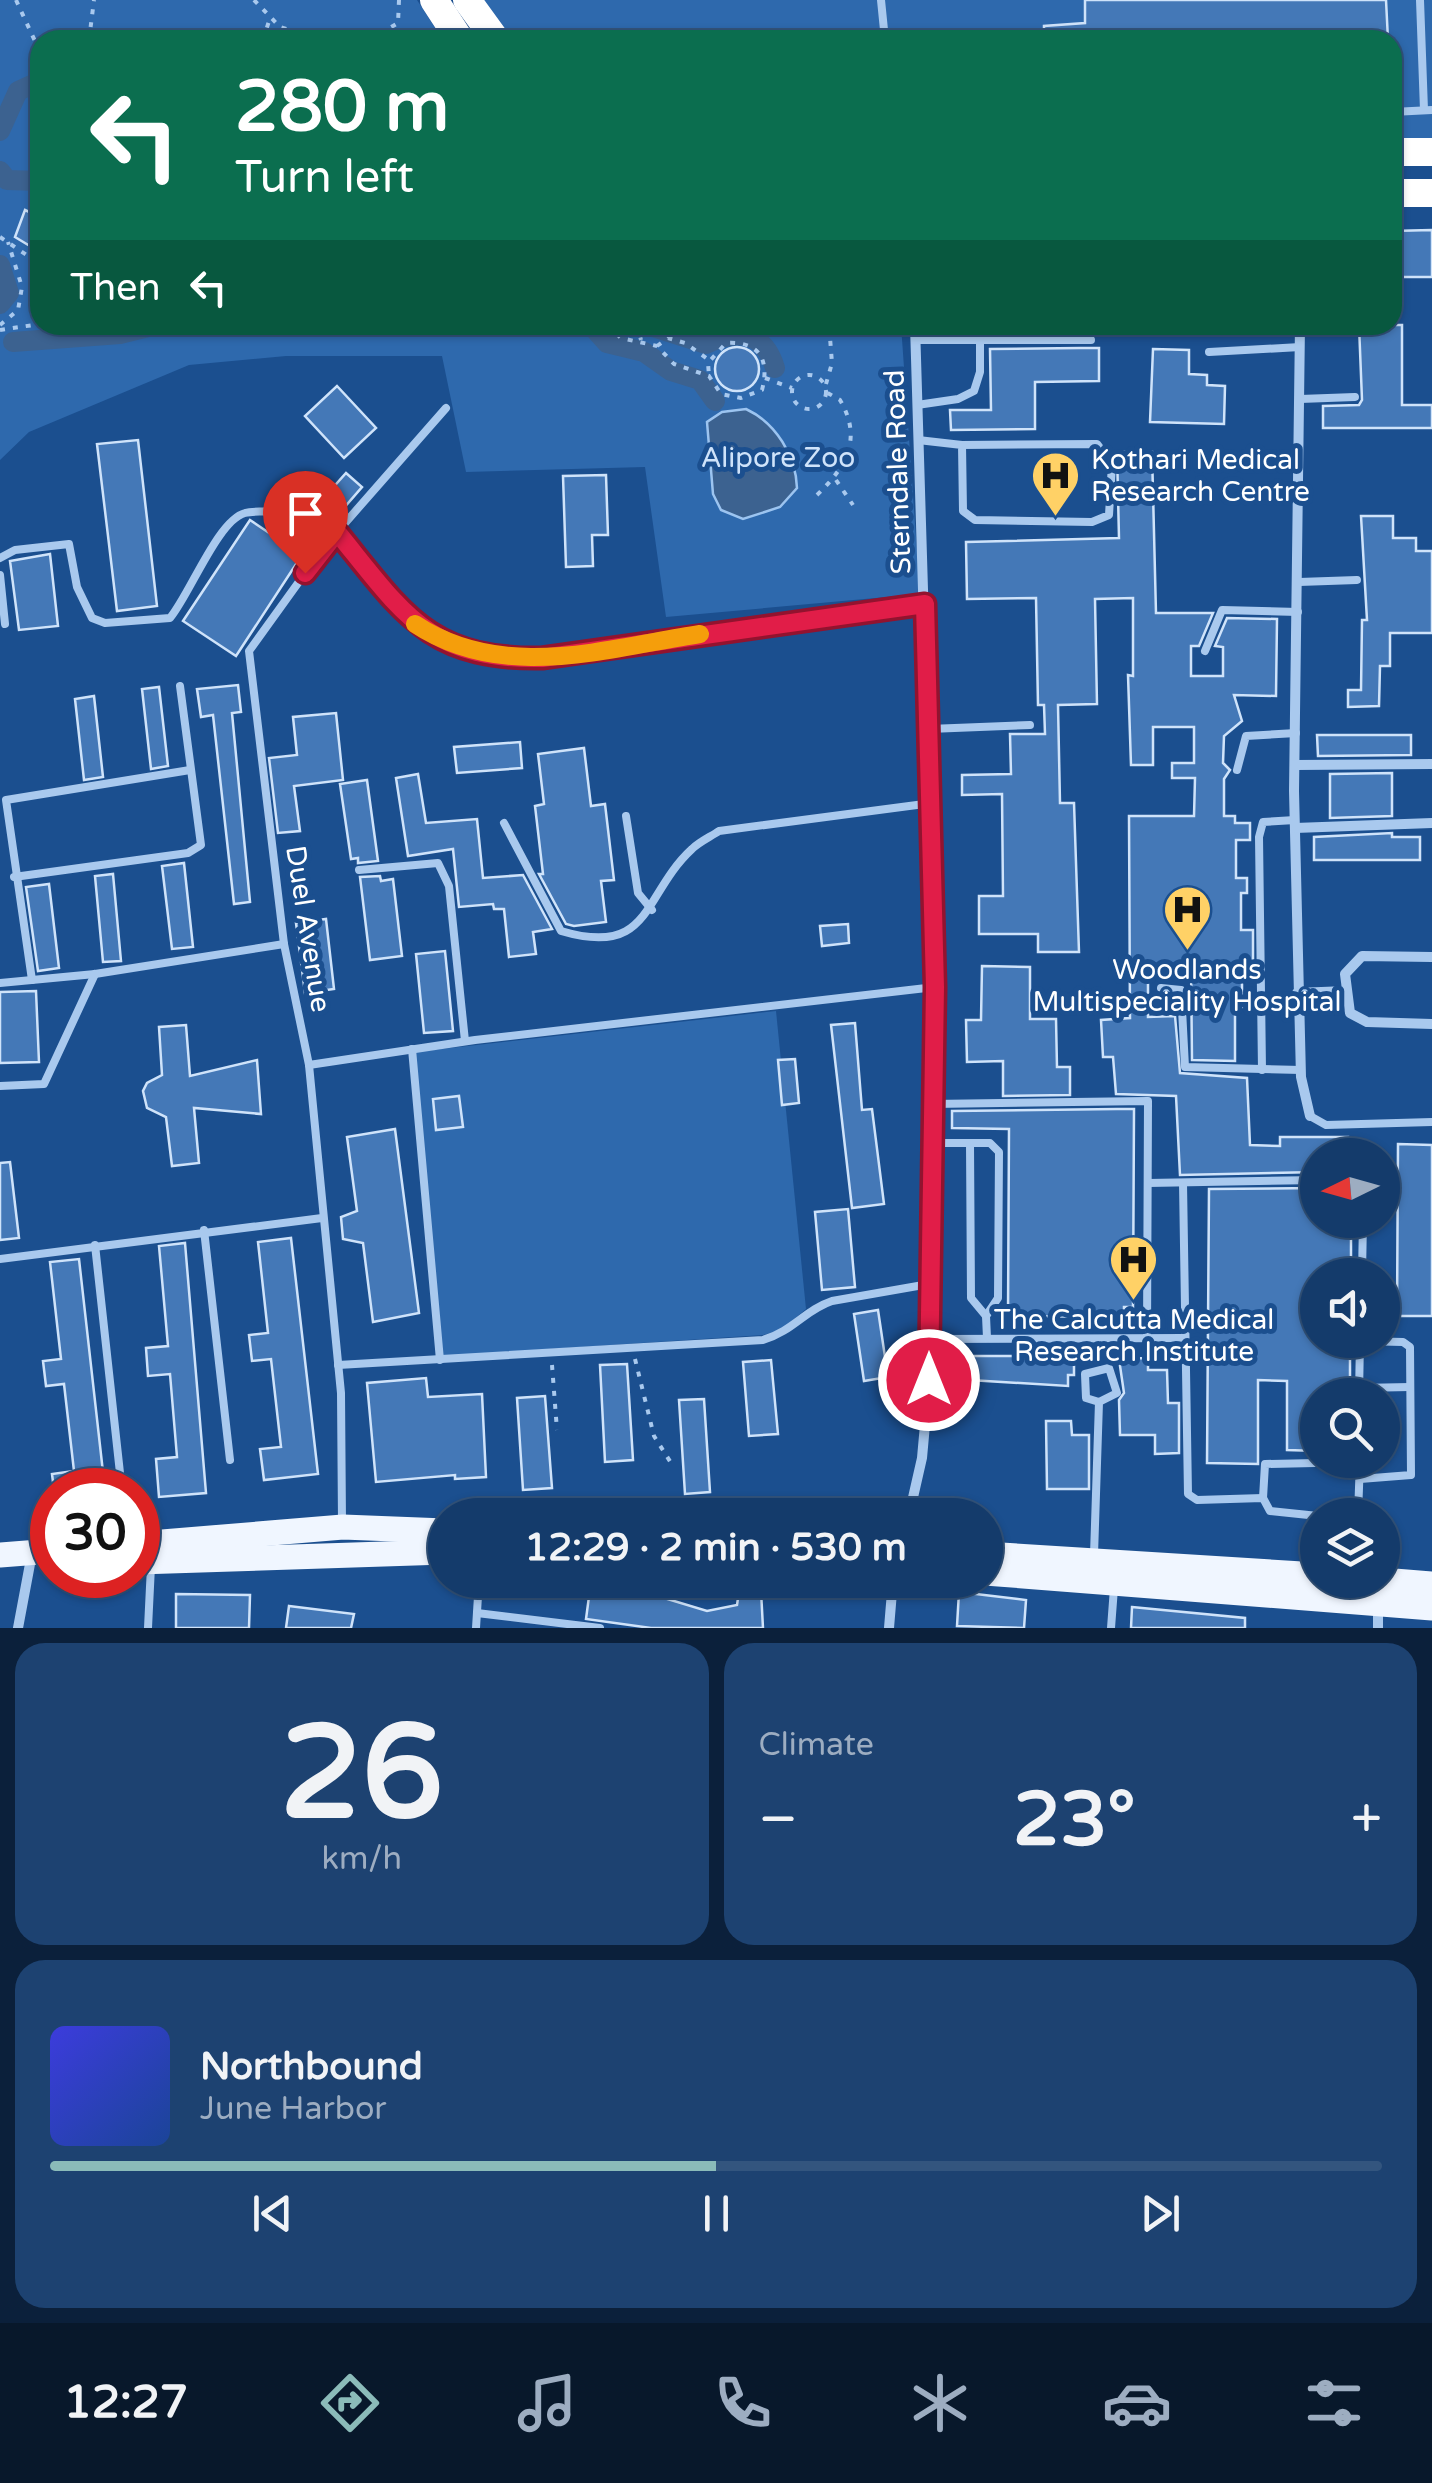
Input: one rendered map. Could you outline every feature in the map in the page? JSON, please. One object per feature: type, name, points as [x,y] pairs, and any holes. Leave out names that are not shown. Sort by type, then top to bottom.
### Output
[{"type":"highway","points":[[434,0],[454,30]]},
{"type":"highway","points":[[466,0],[488,30]]},
{"type":"highway","points":[[1402,152],[1432,152]]},
{"type":"highway","points":[[1402,193],[1432,193]]},
{"type":"main road","points":[[160,1552],[342,1526],[428,1530]]},
{"type":"main road","points":[[160,1555],[428,1552]]},
{"type":"main road","points":[[0,1556],[30,1553]]},
{"type":"main road","points":[[1003,1555],[1300,1574]]},
{"type":"main road","points":[[0,1566],[30,1565]]},
{"type":"main road","points":[[1003,1575],[1300,1591]]},
{"type":"main road","points":[[1400,1589],[1432,1584]]},
{"type":"main road","points":[[1382,1598],[1432,1608]]},
{"type":"street","name":"Sterndale Road","points":[[914,1498],[922,1458],[929,1339],[935,987],[915,335]]},
{"type":"street","points":[[1300,335],[1295,824],[1301,1070],[1310,1116]]},
{"type":"street","points":[[1295,765],[1432,764]]},
{"type":"street","points":[[1295,824],[1432,823]]},
{"type":"street","points":[[1432,957],[1362,956],[1344,974],[1350,1013],[1367,1022],[1432,1024]]},
{"type":"street","points":[[1298,992],[1346,991]]},
{"type":"street","points":[[18,1628],[30,1595]]},
{"type":"street","points":[[889,1628],[892,1598]]},
{"type":"lane","points":[[881,0],[885,30]]},
{"type":"lane","points":[[1402,111],[1428,110],[1420,0]]},
{"type":"lane","points":[[916,340],[1091,340]]},
{"type":"lane","points":[[917,405],[958,399],[974,391],[980,372],[980,340]]},
{"type":"lane","points":[[1208,352],[1300,347]]},
{"type":"lane","points":[[1300,399],[1355,397]]},
{"type":"lane","name":"Duel Avenue","points":[[342,1526],[338,1364],[308,1065],[284,944],[249,651],[324,547],[446,408]]},
{"type":"lane","points":[[918,440],[962,445],[1096,444],[1112,464],[1109,516],[1092,522],[975,520],[963,511],[962,445]]},
{"type":"lane","points":[[0,558],[15,550],[69,544],[77,588],[92,618],[105,624],[170,618],[187,598],[222,531],[242,513],[270,511],[290,529],[324,547]]},
{"type":"lane","points":[[337,532],[407,618],[442,642],[512,659],[925,604]]},
{"type":"lane","points":[[0,575],[5,624]]},
{"type":"lane","points":[[1299,582],[1357,580]]},
{"type":"lane","points":[[1205,651],[1222,610],[1298,612]]},
{"type":"lane","points":[[14,877],[188,853],[202,845],[180,686]]},
{"type":"lane","points":[[929,730],[1030,726]]},
{"type":"lane","points":[[1238,770],[1246,736],[1296,733]]},
{"type":"lane","points":[[32,980],[14,877],[6,800],[190,770]]},
{"type":"lane","points":[[504,823],[561,931],[591,940],[630,931],[652,910],[691,849],[718,831],[932,803]]},
{"type":"lane","points":[[626,816],[638,893],[652,910]]},
{"type":"lane","points":[[1262,1070],[1259,836],[1263,822],[1295,824]]},
{"type":"lane","points":[[359,870],[438,863],[449,886],[465,1041]]},
{"type":"lane","points":[[0,983],[95,974],[284,944]]},
{"type":"lane","points":[[0,1086],[44,1084],[95,974]]},
{"type":"lane","points":[[308,1065],[465,1041],[935,987]]},
{"type":"lane","points":[[1160,988],[1182,990],[1185,1067],[1301,1070]]},
{"type":"lane","points":[[412,1049],[440,1360]]},
{"type":"lane","points":[[932,1104],[1146,1099],[1147,1336]]},
{"type":"lane","points":[[1310,1116],[1326,1125],[1345,1126],[1432,1122]]},
{"type":"lane","points":[[932,1143],[990,1144],[999,1152],[998,1298],[986,1316],[987,1338]]},
{"type":"lane","points":[[970,1144],[971,1298],[986,1316]]},
{"type":"lane","points":[[1148,1183],[1300,1180]]},
{"type":"lane","points":[[1183,1183],[1188,1494],[1197,1500],[1264,1498]]},
{"type":"lane","points":[[0,1259],[204,1230],[322,1218]]},
{"type":"lane","points":[[204,1230],[230,1460]]},
{"type":"lane","points":[[95,1245],[119,1468]]},
{"type":"lane","points":[[338,1364],[763,1340],[787,1332],[817,1306],[832,1300],[928,1284]]},
{"type":"lane","points":[[929,1339],[1184,1338]]},
{"type":"lane","points":[[1359,1498],[1360,1479],[1411,1475],[1407,1344],[1400,1344]]},
{"type":"lane","points":[[1108,1368],[1117,1393],[1112,1400],[1099,1402],[1086,1398],[1085,1374],[1108,1368]]},
{"type":"lane","points":[[1400,1388],[1410,1387]]},
{"type":"lane","points":[[1094,1561],[1099,1402]]},
{"type":"lane","points":[[1300,1463],[1265,1464],[1264,1498],[1270,1511],[1300,1515]]},
{"type":"lane","points":[[1111,1628],[1115,1582]]},
{"type":"lane","points":[[146,1598],[148,1628]]},
{"type":"lane","points":[[476,1628],[478,1598]]},
{"type":"lane","points":[[477,1613],[600,1628]]},
{"type":"path","points":[[16,0],[30,30]]},
{"type":"path","points":[[90,30],[94,0]]},
{"type":"path","points":[[254,0],[280,28],[288,30]]},
{"type":"path","points":[[387,30],[398,24],[399,0]]},
{"type":"path","points":[[266,30],[270,19]]},
{"type":"path","points":[[0,237],[30,257]]},
{"type":"path","points":[[0,328],[18,310],[22,287],[8,242]]},
{"type":"path","points":[[0,328],[30,325]]},
{"type":"path","points":[[618,335],[657,346],[674,364],[709,376],[722,394],[741,398],[762,390],[767,369],[759,350],[746,342],[726,343],[710,361],[709,376]]},
{"type":"path","points":[[640,335],[642,342]]},
{"type":"path","points":[[817,495],[843,470],[853,436],[840,400],[826,390],[816,376],[805,375],[792,388],[793,401],[804,409],[817,408],[826,390],[832,362],[830,335]]},
{"type":"path","points":[[657,346],[668,338],[685,343],[710,361]]},
{"type":"path","points":[[765,378],[792,388]]},
{"type":"path","points":[[834,478],[852,505]]},
{"type":"path","points":[[633,1348],[654,1436],[673,1466]]},
{"type":"path","points":[[551,1353],[557,1430]]},
{"type":"green space","name":"Alipore Zoo","points":[[0,0],[417,0],[436,30],[30,30],[30,335],[902,335],[920,594],[666,617],[645,467],[466,472],[442,356],[286,356],[189,365],[29,432],[0,460]]},
{"type":"green space","points":[[468,0],[1432,0],[1432,151],[1402,152],[1402,30],[488,30]]},
{"type":"green space","points":[[776,1011],[806,1309],[781,1330],[763,1335],[443,1356],[415,1052]]},
{"type":"shaded area","points":[[746,409],[766,423],[782,442],[793,464],[797,488],[780,507],[743,519],[721,510],[713,494],[707,422],[722,412]]},
{"type":"building","points":[[1085,0],[1386,0],[1388,30],[1044,30],[1044,26],[1085,23]]},
{"type":"building","points":[[25,210],[30,212],[30,246],[15,237]]},
{"type":"building","points":[[1432,230],[1432,277],[1402,277],[1402,231]]},
{"type":"building","points":[[1359,335],[1402,335],[1402,405],[1432,405],[1432,428],[1323,428],[1323,406],[1359,405]]},
{"type":"building","points":[[737,347],[752,354],[759,369],[752,384],[737,391],[722,384],[715,369],[722,354]]},
{"type":"building","points":[[1099,348],[1099,381],[1035,382],[1035,429],[951,430],[950,410],[991,410],[990,349]]},
{"type":"building","points":[[1153,349],[1189,350],[1189,374],[1207,375],[1207,385],[1225,386],[1224,424],[1150,422]]},
{"type":"building","points":[[337,386],[376,428],[344,458],[305,416]]},
{"type":"building","points":[[138,440],[157,606],[117,611],[97,444]]},
{"type":"building","points":[[1117,452],[1152,452],[1156,613],[1213,613],[1199,646],[1191,646],[1191,676],[1223,676],[1223,647],[1215,646],[1227,618],[1277,619],[1276,696],[1234,695],[1242,721],[1224,736],[1223,763],[1230,770],[1224,779],[1224,816],[1235,816],[1235,823],[1250,823],[1250,840],[1236,840],[1236,878],[1247,878],[1247,893],[1241,893],[1241,930],[1253,930],[1253,964],[1242,964],[1242,1007],[1235,1007],[1235,1061],[1192,1060],[1191,965],[1148,965],[1148,1017],[1175,1016],[1180,1073],[1247,1078],[1250,1145],[1280,1146],[1280,1137],[1348,1137],[1300,1138],[1300,1172],[1180,1175],[1176,1096],[1116,1094],[1113,1057],[1103,1057],[1101,1020],[1130,1018],[1129,816],[1194,816],[1195,778],[1172,778],[1172,763],[1194,763],[1194,727],[1153,727],[1153,765],[1131,765],[1128,675],[1133,676],[1133,598],[1095,599],[1097,704],[1058,705],[1060,803],[1074,803],[1079,952],[1038,952],[1038,934],[979,934],[979,896],[1003,896],[1002,794],[962,795],[962,775],[1011,774],[1010,734],[1045,734],[1044,705],[1038,705],[1036,598],[967,599],[966,542],[1119,538]]},
{"type":"building","points":[[346,473],[362,487],[330,524],[314,509]]},
{"type":"building","points":[[606,475],[608,535],[592,535],[593,566],[566,567],[563,476]]},
{"type":"building","points":[[1361,516],[1393,516],[1393,538],[1416,538],[1416,551],[1432,551],[1432,633],[1390,633],[1390,666],[1380,666],[1379,706],[1348,707],[1348,690],[1361,690],[1362,620],[1367,620]]},
{"type":"building","points":[[250,520],[302,555],[236,656],[183,621]]},
{"type":"building","points":[[50,554],[58,626],[19,630],[10,561]]},
{"type":"building","points":[[238,685],[241,712],[232,713],[250,902],[234,904],[213,715],[201,717],[197,689]]},
{"type":"building","points":[[159,687],[168,766],[151,769],[142,689]]},
{"type":"building","points":[[94,696],[103,777],[84,780],[75,699]]},
{"type":"building","points":[[336,713],[343,780],[294,786],[300,831],[278,833],[269,758],[297,755],[293,717]]},
{"type":"building","points":[[1317,735],[1411,735],[1411,755],[1318,756]]},
{"type":"building","points":[[520,742],[522,768],[457,773],[454,747]]},
{"type":"building","points":[[584,748],[591,806],[605,804],[614,880],[601,881],[606,922],[574,926],[566,924],[539,874],[543,874],[535,806],[544,804],[538,754]]},
{"type":"building","points":[[1392,773],[1392,816],[1330,818],[1330,774]]},
{"type":"building","points":[[418,774],[426,823],[477,819],[483,878],[523,875],[552,929],[533,932],[536,954],[509,957],[504,909],[494,909],[493,904],[459,907],[453,849],[408,856],[396,778]]},
{"type":"building","points":[[367,780],[378,861],[358,863],[358,858],[351,859],[340,784]]},
{"type":"building","points":[[1392,833],[1392,837],[1420,837],[1420,860],[1314,860],[1314,837]]},
{"type":"building","points":[[184,863],[193,947],[172,949],[162,866]]},
{"type":"building","points":[[113,874],[121,961],[103,962],[95,876]]},
{"type":"building","points":[[380,876],[381,881],[393,879],[402,956],[370,960],[360,877]]},
{"type":"building","points":[[49,884],[59,968],[38,971],[26,887]]},
{"type":"building","points":[[326,919],[334,989],[305,993],[296,923]]},
{"type":"building","points":[[848,924],[849,943],[822,946],[820,926]]},
{"type":"building","points":[[445,951],[453,1031],[424,1033],[416,954]]},
{"type":"building","points":[[982,966],[1030,967],[1030,1019],[1056,1019],[1057,1067],[1070,1067],[1070,1095],[1003,1096],[1003,1061],[967,1062],[966,1020],[981,1020]]},
{"type":"building","points":[[36,991],[39,1062],[0,1063],[0,992]]},
{"type":"building","points":[[855,1023],[862,1110],[872,1109],[884,1204],[852,1208],[831,1025]]},
{"type":"building","points":[[186,1025],[190,1076],[257,1060],[261,1114],[194,1108],[199,1163],[172,1166],[166,1117],[147,1108],[143,1091],[147,1083],[162,1075],[159,1027]]},
{"type":"building","points":[[795,1059],[799,1103],[782,1105],[778,1060]]},
{"type":"building","points":[[459,1096],[463,1127],[436,1130],[433,1099]]},
{"type":"building","points":[[1134,1109],[1133,1307],[1124,1307],[1124,1317],[1008,1316],[1009,1129],[952,1128],[952,1111]]},
{"type":"building","points":[[395,1129],[419,1313],[373,1322],[363,1243],[343,1239],[341,1217],[357,1211],[347,1137]]},
{"type":"building","points":[[1400,1144],[1432,1145],[1432,1316],[1400,1316]]},
{"type":"building","points":[[10,1162],[19,1238],[0,1240],[0,1163]]},
{"type":"building","points":[[1300,1188],[1300,1238],[1351,1238],[1351,1258],[1300,1258],[1300,1358],[1350,1358],[1350,1378],[1300,1378],[1300,1450],[1287,1450],[1287,1381],[1258,1380],[1258,1464],[1207,1463],[1209,1189]]},
{"type":"building","points":[[848,1209],[855,1287],[822,1290],[815,1212]]},
{"type":"building","points":[[291,1238],[318,1474],[264,1480],[260,1449],[281,1447],[271,1359],[252,1361],[249,1335],[268,1333],[258,1242]]},
{"type":"building","points":[[185,1243],[206,1493],[160,1497],[160,1468],[157,1468],[156,1459],[177,1457],[170,1374],[148,1376],[146,1348],[168,1346],[159,1246]]},
{"type":"building","points":[[79,1259],[103,1468],[74,1468],[64,1384],[46,1386],[43,1361],[61,1359],[50,1262]]},
{"type":"building","points":[[878,1310],[888,1377],[864,1381],[854,1314]]},
{"type":"building","points":[[970,1356],[1074,1356],[1074,1375],[1068,1375],[1068,1386],[970,1380]]},
{"type":"building","points":[[1148,1358],[1148,1370],[1167,1370],[1168,1403],[1179,1403],[1179,1453],[1155,1454],[1155,1435],[1120,1435],[1119,1400],[1124,1393],[1119,1359]]},
{"type":"building","points":[[771,1360],[778,1434],[749,1436],[743,1362]]},
{"type":"building","points":[[627,1364],[633,1460],[605,1462],[600,1365]]},
{"type":"building","points":[[426,1378],[428,1397],[482,1394],[486,1477],[455,1479],[455,1475],[376,1482],[367,1383]]},
{"type":"building","points":[[545,1396],[552,1488],[523,1490],[517,1398]]},
{"type":"building","points":[[704,1399],[710,1492],[685,1494],[679,1400]]},
{"type":"building","points":[[1046,1421],[1071,1421],[1072,1435],[1089,1435],[1089,1489],[1047,1489]]},
{"type":"building","points":[[176,1594],[250,1595],[249,1628],[176,1628]]},
{"type":"building","points":[[589,1598],[664,1598],[707,1611],[737,1605],[738,1598],[761,1598],[763,1628],[651,1628],[586,1619]]},
{"type":"building","points":[[959,1598],[1026,1600],[1024,1628],[957,1626]]},
{"type":"building","points":[[289,1606],[354,1614],[351,1628],[286,1628]]},
{"type":"building","points":[[1132,1607],[1245,1618],[1245,1628],[1131,1628]]},
{"type":"waterway","points":[[0,131],[18,91],[30,86]]},
{"type":"waterway","points":[[0,171],[7,180],[30,181]]},
{"type":"waterway","points":[[0,265],[9,293],[0,304]]},
{"type":"waterway","points":[[13,342],[107,335]]},
{"type":"waterway","points":[[600,335],[607,343],[644,352],[671,371],[700,380],[715,401]]},
{"type":"waterway","points":[[678,335],[706,344],[739,335]]},
{"type":"waterway","points":[[739,335],[757,340],[775,368]]},
{"type":"slow traffic","points":[[415,624],[442,642],[476,654],[512,659],[700,634]]},
{"type":"place","name":"Kothari Medical Research Centre","points":[[1056,518]]},
{"type":"place","name":"Woodlands Multispeciality Hospital","points":[[1187,952]]},
{"type":"place","name":"The Calcutta Medical Research Institute","points":[[1134,1302]]},
{"type":"route","points":[[305,573],[337,532],[407,618],[442,642],[476,654],[512,659],[925,604],[935,987],[929,1380]]}]
